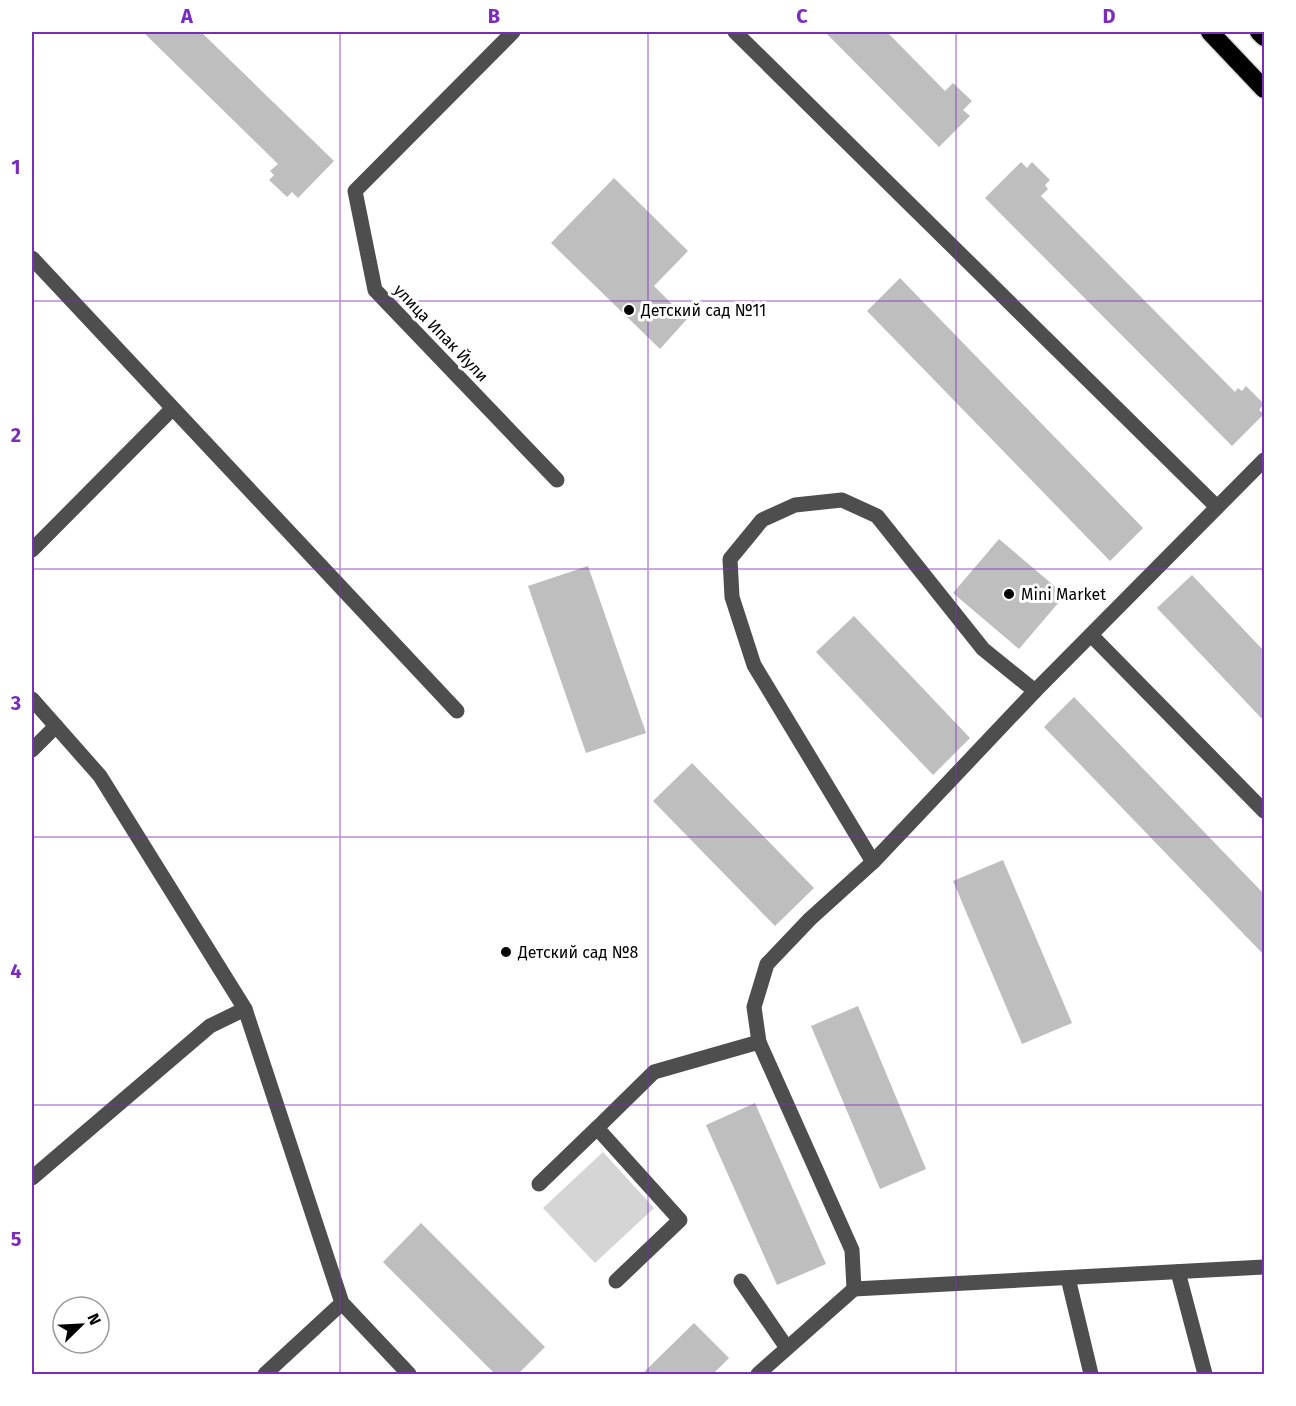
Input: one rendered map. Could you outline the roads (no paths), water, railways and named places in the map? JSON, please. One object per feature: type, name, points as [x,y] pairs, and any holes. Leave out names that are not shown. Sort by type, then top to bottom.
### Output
[{"type":"highway","points":[[1210,32],[1264,88]]},
{"type":"highway","points":[[1259,32],[1264,37]]},
{"type":"street","name":"улица Ипак Йули","points":[[513,32],[355,192],[375,290],[557,480]]},
{"type":"street","points":[[735,32],[1217,507]]},
{"type":"street","points":[[32,258],[457,711]]},
{"type":"street","points":[[32,550],[172,409]]},
{"type":"street","points":[[854,1289],[852,1250],[759,1042],[754,1007],[767,964],[810,919],[873,862],[1035,691],[1264,460]]},
{"type":"street","points":[[873,862],[754,665],[735,609],[730,559],[762,520],[795,505],[842,500],[877,516],[983,649],[1035,691]]},
{"type":"street","points":[[1091,635],[1264,811]]},
{"type":"street","points":[[32,699],[100,776],[245,1009],[342,1303],[409,1374]]},
{"type":"street","points":[[32,750],[56,726]]},
{"type":"street","points":[[32,1178],[210,1026],[245,1009]]},
{"type":"street","points":[[539,1184],[654,1072],[759,1042]]},
{"type":"street","points":[[597,1128],[680,1220],[616,1281]]},
{"type":"street","points":[[758,1374],[854,1289],[1264,1267]]},
{"type":"street","points":[[1179,1272],[1205,1374]]},
{"type":"street","points":[[1068,1278],[1091,1374]]},
{"type":"street","points":[[741,1281],[787,1347]]},
{"type":"street","points":[[265,1374],[342,1303]]},
{"type":"place","name":"Детский сад №11","points":[[629,310]]},
{"type":"place","name":"Mini Market","points":[[1009,594]]},
{"type":"place","name":"Детский сад №8","points":[[506,952]]}]
